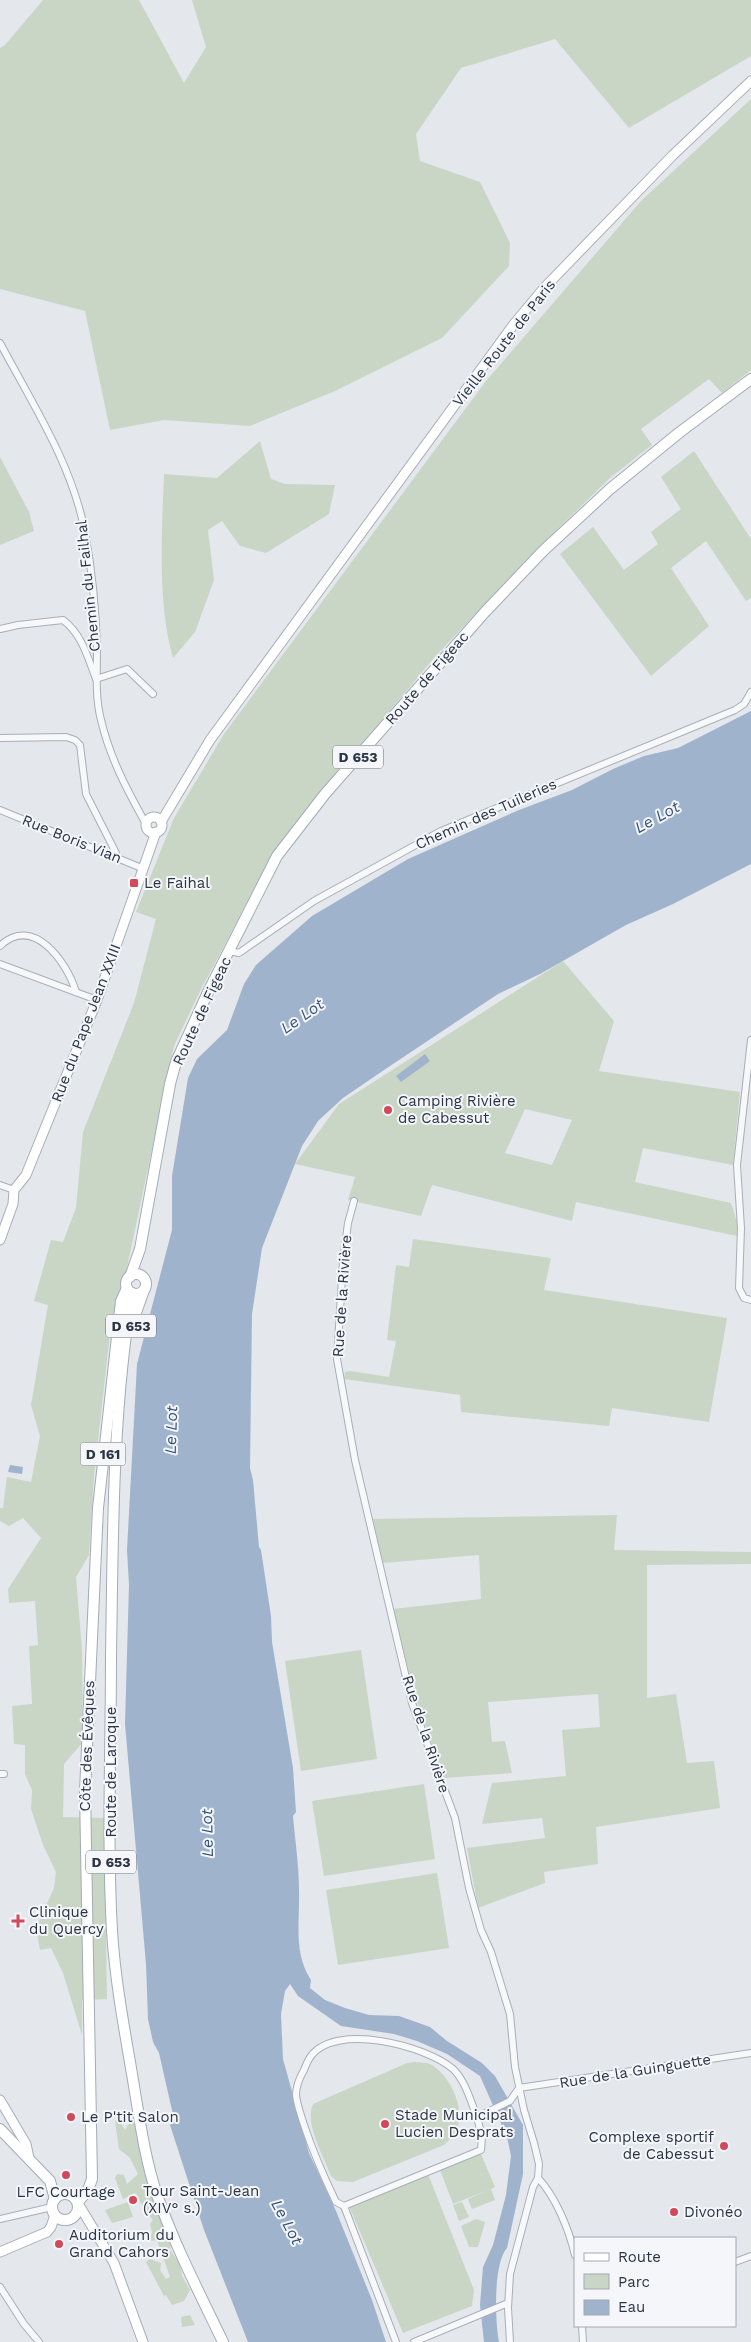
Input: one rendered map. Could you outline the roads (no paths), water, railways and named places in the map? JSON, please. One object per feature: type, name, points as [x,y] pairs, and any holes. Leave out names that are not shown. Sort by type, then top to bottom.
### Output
[{"type":"main road","name":"Route de Figeac","points":[[130,1276],[140,1249],[170,1084],[176,1062],[278,856],[325,794],[484,612],[543,551],[610,489],[680,432],[751,379]]},
{"type":"main road","name":"Route de Figeac","points":[[140,1249],[141,1276]]},
{"type":"main road","points":[[136,1274],[141,1276],[146,1281],[144,1290],[139,1294],[130,1290],[127,1282],[130,1276],[136,1274]]},
{"type":"main road","name":"Route de Laroque","points":[[130,1290],[117,1420],[113,1497],[110,1815],[112,1930],[118,1988],[144,2141],[156,2192],[179,2253],[223,2342]]},
{"type":"main road","name":"Côte des Évêques","points":[[78,2204],[88,2190],[92,2179],[85,1791],[94,1576],[103,1450],[121,1301],[130,1290]]},
{"type":"main road","name":"Route de Laroque","points":[[123,1363],[132,1324],[144,1290]]},
{"type":"main road","points":[[0,2129],[78,2204],[75,2216],[68,2220],[61,2219],[54,2207],[54,2188],[44,2172]]},
{"type":"main road","points":[[54,2207],[61,2194],[69,2194]]},
{"type":"street","name":"Vieille Route de Paris","points":[[288,632],[514,324],[540,293],[673,155],[751,81]]},
{"type":"street","name":"Chemin du Failhal","points":[[0,343],[70,476],[85,532],[97,649],[96,679],[101,719],[122,783],[138,811],[153,824]]},
{"type":"street","points":[[0,629],[18,624],[63,620],[72,627],[84,648],[96,679],[127,669],[153,694]]},
{"type":"street","name":"Rue du Pape Jean XXIII","points":[[14,1190],[26,1175],[97,1000],[150,851],[153,824],[176,797],[210,740],[288,632]]},
{"type":"street","name":"Chemin des Tuileries","points":[[229,952],[239,953],[314,901],[440,832],[735,710],[744,704],[751,692]]},
{"type":"street","points":[[0,738],[66,737],[75,740],[80,746],[86,794],[116,853],[116,858]]},
{"type":"street","name":"Rue Boris Vian","points":[[0,810],[144,869]]},
{"type":"street","points":[[0,946],[8,938],[16,935],[37,939],[58,956],[73,981],[76,992]]},
{"type":"street","points":[[0,964],[97,1000]]},
{"type":"street","points":[[751,1040],[741,1116],[736,1179],[742,1228],[739,1288],[744,1298],[751,1300]]},
{"type":"street","points":[[0,1185],[14,1190],[13,1204],[0,1240]]},
{"type":"street","name":"Rue de la Rivière","points":[[354,1201],[348,1223],[343,1262],[337,1359],[349,1426],[412,1703],[455,1818],[469,1888],[481,1930],[510,2014],[515,2067],[539,2164],[538,2178]]},
{"type":"street","points":[[344,2206],[480,2150],[482,2137],[477,2117],[469,2096],[455,2070],[434,2056],[372,2039],[352,2038],[326,2046],[312,2055],[300,2079],[296,2095],[316,2158],[336,2202],[344,2206],[396,2342]]},
{"type":"street","name":"Rue de la Guinguette","points":[[520,2088],[751,2053]]},
{"type":"street","points":[[477,2117],[510,2101],[520,2088]]},
{"type":"street","points":[[0,2100],[26,2144],[29,2158]]},
{"type":"street","points":[[510,2342],[505,2305],[510,2274],[533,2187],[538,2178],[547,2189],[561,2216],[574,2252]]},
{"type":"street","points":[[78,2204],[114,2263],[143,2342]]},
{"type":"street","points":[[0,2218],[54,2207],[53,2223],[47,2232],[0,2252]]},
{"type":"street","points":[[736,2262],[751,2256]]},
{"type":"street","points":[[0,2287],[24,2324],[39,2342]]},
{"type":"street","points":[[414,2342],[505,2305]]},
{"type":"street","points":[[582,2327],[583,2342]]},
{"type":"water","name":"Le Lot","points":[[751,711],[751,864],[673,904],[626,925],[540,974],[498,994],[343,1098],[318,1121],[302,1146],[262,1248],[252,1314],[250,1468],[253,1480],[259,1547],[271,1616],[272,1642],[293,1768],[296,1812],[293,1816],[298,1871],[299,1936],[305,1970],[311,1980],[310,1988],[325,2000],[345,2008],[369,2015],[399,2016],[430,2027],[447,2041],[482,2063],[495,2076],[523,2125],[523,2174],[507,2248],[502,2256],[497,2279],[496,2307],[499,2342],[484,2342],[480,2305],[483,2267],[493,2245],[506,2195],[511,2156],[507,2137],[480,2076],[447,2054],[417,2041],[394,2034],[341,2026],[298,1996],[290,1984],[285,1991],[281,2014],[283,2059],[309,2153],[336,2211],[372,2300],[386,2342],[248,2342],[204,2230],[170,2125],[174,2119],[159,2053],[153,2042],[148,2019],[146,1964],[125,1724],[129,1585],[127,1550],[137,1364],[172,1230],[172,1176],[188,1078],[197,1059],[227,1030],[244,984],[256,965],[312,916],[408,859],[519,810],[572,790],[644,756],[678,748]]},
{"type":"water","points":[[425,1054],[430,1061],[401,1082],[396,1076]]},
{"type":"water","points":[[10,1465],[23,1467],[22,1474],[8,1472]]},
{"type":"place","name":"Le Faihal","points":[[134,883]]},
{"type":"place","name":"Camping Rivière de Cabessut","points":[[388,1110]]},
{"type":"place","name":"Clinique du Quercy","points":[[18,1921]]},
{"type":"place","name":"Le P'tit Salon","points":[[71,2117]]},
{"type":"place","name":"Stade Municipal Lucien Desprats","points":[[385,2124]]},
{"type":"place","name":"Complexe sportif de Cabessut","points":[[724,2146]]},
{"type":"place","name":"LFC Courtage","points":[[66,2175]]},
{"type":"place","name":"Tour Saint-Jean (XIV° s.)","points":[[133,2200]]},
{"type":"place","name":"Divonéo","points":[[674,2212]]},
{"type":"place","name":"Auditorium du Grand Cahors","points":[[59,2244]]}]
